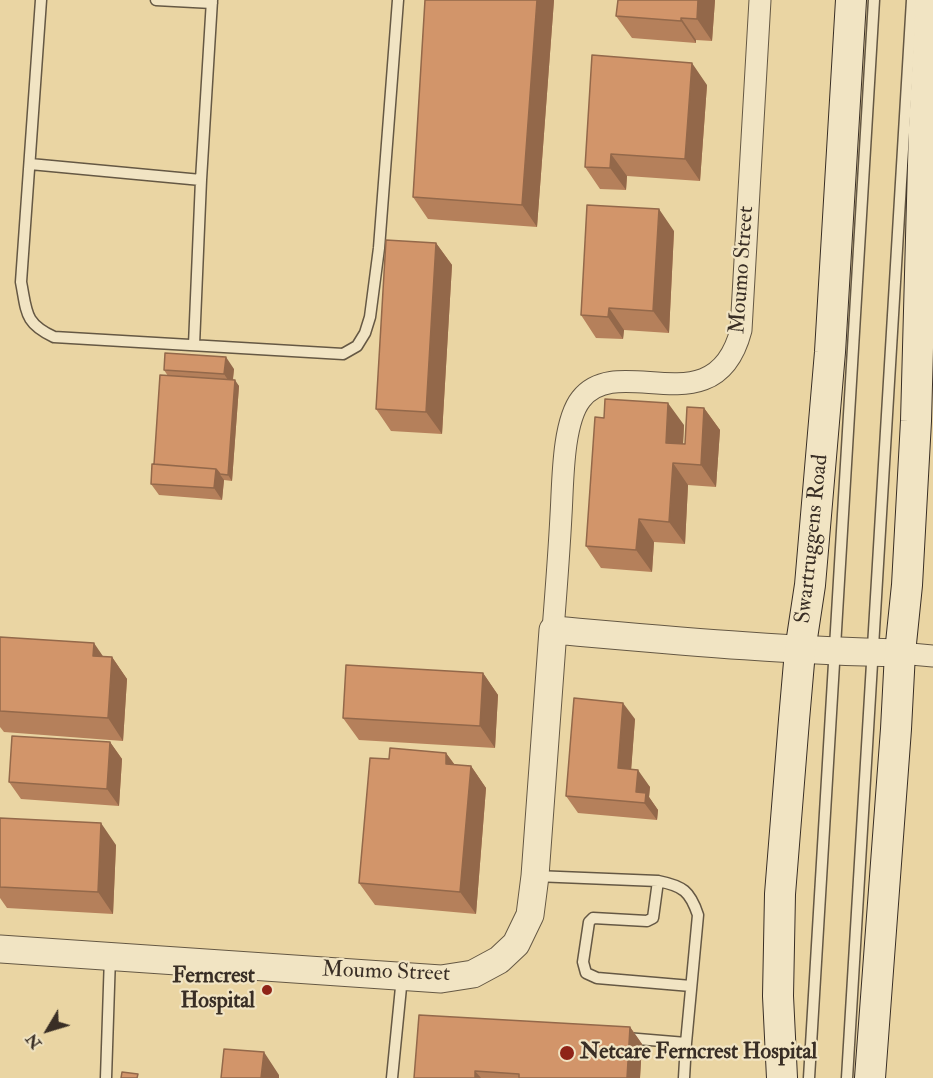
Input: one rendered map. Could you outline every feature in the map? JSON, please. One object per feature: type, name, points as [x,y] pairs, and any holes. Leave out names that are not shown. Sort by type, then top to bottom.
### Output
[{"type":"main road","name":"Swartruggens Road","points":[[782,1078],[778,996],[780,894],[800,651],[810,585],[829,363],[852,0]]},
{"type":"main road","points":[[870,1078],[897,729],[886,653],[907,585],[916,421],[924,128],[931,0]]},
{"type":"street","name":"Moumo Street","points":[[0,949],[441,979],[473,974],[499,960],[516,944],[530,915],[554,630],[566,447],[572,417],[581,398],[598,386],[619,382],[679,384],[704,380],[727,362],[737,346],[741,330],[760,0]]},
{"type":"street","points":[[554,630],[800,651],[933,656]]},
{"type":"lane","points":[[41,0],[21,282],[27,315],[35,326],[54,337],[343,354],[357,346],[365,333],[370,317],[379,248],[398,0]]},
{"type":"lane","points":[[156,0],[212,1],[201,180],[195,345]]},
{"type":"lane","points":[[810,1078],[874,0]]},
{"type":"lane","points":[[847,1078],[886,653],[912,0]]},
{"type":"lane","points":[[30,164],[201,180]]},
{"type":"lane","points":[[534,876],[658,881],[677,885],[692,897],[698,915],[684,1078]]},
{"type":"lane","points":[[658,881],[652,918],[647,921],[593,918],[589,922],[583,962],[586,974],[597,978],[691,986]]},
{"type":"lane","points":[[106,1078],[110,956]]},
{"type":"lane","points":[[392,1078],[402,976]]},
{"type":"lane","points":[[617,1037],[686,1043]]},
{"type":"building","points":[[425,0],[537,0],[522,205],[413,197]]},
{"type":"building","points":[[618,0],[698,0],[697,19],[681,18],[681,21],[616,16]]},
{"type":"building","points":[[592,55],[692,63],[685,159],[611,154],[610,168],[585,167]]},
{"type":"building","points":[[587,205],[659,209],[653,311],[609,308],[608,317],[581,315]]},
{"type":"building","points":[[386,240],[436,243],[426,412],[376,409]]},
{"type":"building","points":[[165,353],[226,357],[224,374],[164,370]]},
{"type":"building","points":[[160,375],[235,380],[228,475],[220,474],[216,469],[154,464]]},
{"type":"building","points":[[605,399],[668,403],[666,443],[685,444],[687,407],[704,408],[701,465],[673,463],[669,522],[639,519],[636,550],[586,546],[595,417],[604,418]]},
{"type":"building","points":[[152,464],[216,469],[214,488],[151,484]]},
{"type":"building","points":[[0,637],[94,643],[93,656],[112,657],[108,718],[0,711]]},
{"type":"building","points":[[346,665],[483,673],[480,726],[343,718]]},
{"type":"building","points":[[574,698],[623,703],[618,768],[638,770],[636,792],[646,793],[645,803],[566,796]]},
{"type":"building","points":[[12,736],[110,742],[107,789],[9,782]]},
{"type":"building","points":[[390,748],[446,753],[446,764],[471,766],[460,892],[359,883],[370,758],[389,759]]},
{"type":"building","points":[[0,818],[101,823],[98,892],[0,887]]},
{"type":"building","name":"Netcare Ferncrest Hospital","points":[[419,1015],[630,1027],[627,1078],[519,1078],[519,1074],[475,1071],[475,1078],[414,1078]]},
{"type":"building","points":[[224,1049],[264,1052],[261,1078],[221,1078]]},
{"type":"building","points":[[122,1072],[138,1074],[137,1078],[121,1078]]},
{"type":"place","name":"Ferncrest Hospital","points":[[267,990]]},
{"type":"place","name":"Netcare Ferncrest Hospital","points":[[567,1053]]}]
